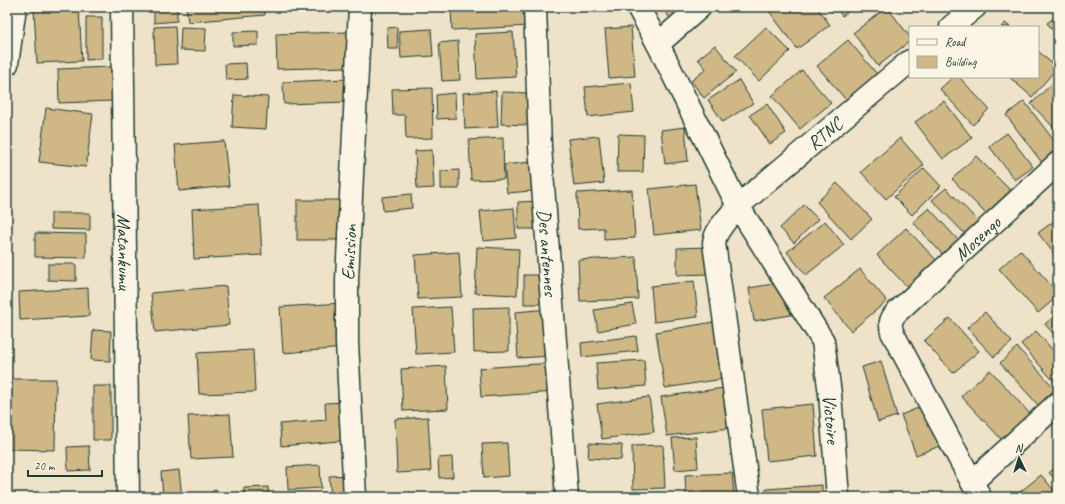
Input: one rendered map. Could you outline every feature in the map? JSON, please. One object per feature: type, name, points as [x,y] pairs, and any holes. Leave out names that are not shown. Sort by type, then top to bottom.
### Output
[{"type":"street","points":[[7,64],[15,7]]},
{"type":"street","name":"Matankumu","points":[[122,7],[128,497]]},
{"type":"street","name":"Emission","points":[[355,497],[347,342],[347,280],[360,7]]},
{"type":"street","name":"Des antennes","points":[[535,7],[540,147],[566,497]]},
{"type":"street","points":[[638,7],[658,44],[738,206]]},
{"type":"street","points":[[658,44],[700,7]]},
{"type":"street","points":[[952,26],[975,7]]},
{"type":"street","name":"RTNC","points":[[748,497],[714,243],[715,237],[738,206],[909,63]]},
{"type":"street","name":"Mosengo","points":[[976,489],[892,332],[890,324],[891,319],[1058,163]]},
{"type":"street","name":"Victoire","points":[[738,206],[824,341],[830,394],[838,497]]},
{"type":"street","points":[[976,489],[1058,403]]},
{"type":"building","points":[[154,7],[177,7],[177,21],[154,23]]},
{"type":"building","points":[[186,7],[264,7],[265,15],[188,22]]},
{"type":"building","points":[[451,7],[529,7],[530,26],[452,30]]},
{"type":"building","points":[[661,7],[691,7],[673,22]]},
{"type":"building","points":[[766,7],[817,7],[830,25],[797,49]]},
{"type":"building","points":[[836,7],[855,7],[842,16]]},
{"type":"building","points":[[887,7],[909,36],[909,42],[878,66],[853,33]]},
{"type":"building","points":[[79,8],[82,61],[37,63],[34,10]]},
{"type":"building","points":[[1058,15],[1058,37],[1047,23]]},
{"type":"building","points":[[86,17],[102,17],[102,59],[86,60]]},
{"type":"building","points":[[1005,23],[1009,26],[1002,26]]},
{"type":"building","points":[[175,26],[177,64],[155,65],[154,27]]},
{"type":"building","points":[[181,27],[206,28],[205,51],[180,50]]},
{"type":"building","points":[[397,27],[398,49],[388,49],[387,28]]},
{"type":"building","points":[[631,27],[635,76],[609,78],[605,29]]},
{"type":"building","points":[[766,27],[790,51],[759,81],[735,56]]},
{"type":"building","points":[[431,29],[433,56],[401,58],[399,31]]},
{"type":"building","points":[[258,31],[258,45],[233,46],[233,32]]},
{"type":"building","points":[[348,32],[349,67],[277,69],[276,34]]},
{"type":"building","points":[[513,32],[516,77],[477,79],[475,34]]},
{"type":"building","points":[[848,40],[877,74],[846,100],[817,66]]},
{"type":"building","points":[[458,41],[460,80],[442,81],[439,43]]},
{"type":"building","points":[[715,45],[736,72],[704,98],[691,81],[706,69],[698,59]]},
{"type":"building","points":[[1039,52],[1057,68],[1032,97],[1010,78],[1039,78]]},
{"type":"building","points":[[246,63],[247,79],[226,80],[225,64]]},
{"type":"building","points":[[111,67],[112,101],[59,103],[58,69]]},
{"type":"building","points":[[802,70],[831,103],[800,129],[772,96]]},
{"type":"building","points":[[952,78],[960,78],[989,109],[973,125],[940,89]]},
{"type":"building","points":[[1058,78],[1058,132],[1031,104]]},
{"type":"building","points":[[347,79],[348,102],[284,104],[283,82]]},
{"type":"building","points":[[739,80],[753,103],[723,122],[708,100]]},
{"type":"building","points":[[631,83],[634,112],[588,117],[585,87]]},
{"type":"building","points":[[432,88],[433,138],[406,139],[405,115],[393,115],[392,89]]},
{"type":"building","points":[[496,91],[498,127],[465,129],[463,93]]},
{"type":"building","points":[[502,92],[530,93],[529,125],[501,124]]},
{"type":"building","points":[[455,93],[456,118],[437,119],[436,95]]},
{"type":"building","points":[[234,95],[268,97],[266,129],[232,127]]},
{"type":"building","points":[[944,101],[972,138],[943,159],[915,122]]},
{"type":"building","points":[[1024,101],[1058,146],[1058,153],[1043,164],[1006,115]]},
{"type":"building","points":[[767,104],[786,133],[770,144],[750,115]]},
{"type":"building","points":[[46,108],[93,114],[86,167],[39,162]]},
{"type":"building","points":[[685,127],[688,161],[665,164],[661,130]]},
{"type":"building","points":[[1007,133],[1033,167],[1015,180],[989,146]]},
{"type":"building","points":[[618,134],[644,135],[643,172],[617,172]]},
{"type":"building","points":[[599,136],[604,183],[574,186],[568,139]]},
{"type":"building","points":[[503,138],[504,179],[471,180],[469,140]]},
{"type":"building","points":[[900,138],[924,165],[886,199],[861,172]]},
{"type":"building","points":[[224,141],[229,186],[179,191],[175,145]]},
{"type":"building","points":[[432,150],[434,188],[417,189],[415,151]]},
{"type":"building","points":[[976,156],[1012,192],[987,215],[952,179]]},
{"type":"building","points":[[540,161],[543,190],[507,193],[504,165]]},
{"type":"building","points":[[924,168],[941,186],[912,215],[894,197]]},
{"type":"building","points":[[459,170],[459,189],[441,189],[441,171]]},
{"type":"building","points":[[837,183],[872,219],[851,239],[817,202]]},
{"type":"building","points":[[695,184],[701,230],[654,235],[649,189]]},
{"type":"building","points":[[946,188],[980,223],[967,236],[932,200]]},
{"type":"building","points":[[632,190],[635,238],[604,240],[604,228],[578,229],[577,193]]},
{"type":"building","points":[[411,194],[412,208],[383,211],[382,197]]},
{"type":"building","points":[[297,200],[343,200],[343,240],[297,240]]},
{"type":"building","points":[[540,201],[541,229],[518,229],[518,202]]},
{"type":"building","points":[[259,205],[262,255],[194,259],[192,209]]},
{"type":"building","points":[[804,205],[818,219],[794,243],[780,228]]},
{"type":"building","points":[[514,208],[516,238],[483,241],[480,211]]},
{"type":"building","points":[[929,208],[959,241],[943,255],[913,222]]},
{"type":"building","points":[[51,213],[90,213],[90,230],[51,229]]},
{"type":"building","points":[[1058,218],[1058,259],[1038,233]]},
{"type":"building","points":[[825,221],[844,245],[806,275],[787,252]]},
{"type":"building","points":[[906,228],[937,261],[908,288],[877,255]]},
{"type":"building","points":[[35,233],[86,234],[86,258],[35,257]]},
{"type":"building","points":[[477,247],[519,249],[517,295],[475,293]]},
{"type":"building","points":[[707,247],[708,274],[677,275],[677,248]]},
{"type":"building","points":[[1020,250],[1058,293],[1058,296],[1038,313],[999,269]]},
{"type":"building","points":[[459,252],[462,297],[418,299],[415,255]]},
{"type":"building","points":[[636,257],[638,299],[580,301],[578,260]]},
{"type":"building","points":[[48,264],[76,264],[76,281],[48,280]]},
{"type":"building","points":[[860,269],[887,301],[851,331],[824,298]]},
{"type":"building","points":[[524,275],[547,275],[547,304],[524,304]]},
{"type":"building","points":[[694,281],[698,317],[654,322],[651,286]]},
{"type":"building","points":[[785,282],[791,315],[754,321],[749,288]]},
{"type":"building","points":[[226,286],[229,325],[155,332],[151,293]]},
{"type":"building","points":[[88,288],[89,316],[20,320],[19,292]]},
{"type":"building","points":[[342,303],[345,348],[283,353],[280,307]]},
{"type":"building","points":[[632,304],[636,324],[598,331],[594,310]]},
{"type":"building","points":[[451,307],[454,352],[416,354],[413,309]]},
{"type":"building","points":[[509,307],[509,351],[474,352],[473,308]]},
{"type":"building","points":[[548,309],[552,356],[518,358],[515,312]]},
{"type":"building","points":[[985,312],[1012,342],[994,357],[967,328]]},
{"type":"building","points":[[1058,313],[1058,339],[1045,324]]},
{"type":"building","points":[[950,318],[979,351],[953,373],[924,341]]},
{"type":"building","points":[[719,321],[729,378],[665,388],[656,332]]},
{"type":"building","points":[[93,330],[111,331],[110,361],[91,360]]},
{"type":"building","points":[[1036,331],[1058,356],[1058,386],[1021,344]]},
{"type":"building","points":[[636,336],[638,351],[582,357],[581,343]]},
{"type":"building","points":[[1017,347],[1057,391],[1040,407],[1000,363]]},
{"type":"building","points":[[253,350],[255,392],[199,394],[197,353]]},
{"type":"building","points":[[644,360],[646,386],[598,390],[596,363]]},
{"type":"building","points":[[881,361],[897,416],[878,422],[862,367]]},
{"type":"building","points":[[553,363],[555,392],[481,397],[479,368]]},
{"type":"building","points":[[446,366],[448,409],[403,411],[401,369]]},
{"type":"building","points":[[990,370],[1031,415],[1002,440],[961,396]]},
{"type":"building","points":[[7,379],[56,379],[55,450],[7,449]]},
{"type":"building","points":[[93,386],[111,386],[111,440],[93,440]]},
{"type":"building","points":[[724,388],[730,428],[667,436],[661,397]]},
{"type":"building","points":[[649,397],[654,432],[602,439],[597,404]]},
{"type":"building","points":[[347,402],[350,440],[281,446],[280,424],[326,420],[325,403]]},
{"type":"building","points":[[813,404],[817,456],[767,461],[762,409]]},
{"type":"building","points":[[925,405],[940,446],[916,455],[901,415]]},
{"type":"building","points":[[230,414],[233,457],[191,459],[188,416]]},
{"type":"building","points":[[428,417],[431,471],[397,473],[395,419]]},
{"type":"building","points":[[696,437],[698,468],[675,470],[672,438]]},
{"type":"building","points":[[507,443],[509,476],[484,478],[482,444]]},
{"type":"building","points":[[589,443],[622,445],[621,460],[588,458]]},
{"type":"building","points":[[663,445],[665,488],[633,489],[632,446]]},
{"type":"building","points":[[89,446],[90,470],[68,471],[67,447]]},
{"type":"building","points":[[452,457],[453,477],[439,478],[438,458]]},
{"type":"building","points":[[320,465],[321,488],[288,490],[287,467]]},
{"type":"building","points":[[1058,465],[1058,482],[1049,473]]},
{"type":"building","points":[[179,470],[182,497],[163,497],[161,472]]},
{"type":"building","points":[[732,473],[734,494],[686,496],[685,475]]},
{"type":"building","points":[[351,475],[352,497],[331,497],[329,476]]},
{"type":"building","points":[[1041,475],[1058,495],[1058,497],[1014,497]]},
{"type":"building","points":[[822,485],[822,497],[766,497],[766,489]]},
{"type":"building","points":[[268,487],[269,497],[244,497],[244,488]]},
{"type":"building","points":[[216,489],[222,497],[205,497]]},
{"type":"building","points":[[553,494],[553,497],[536,497]]}]
